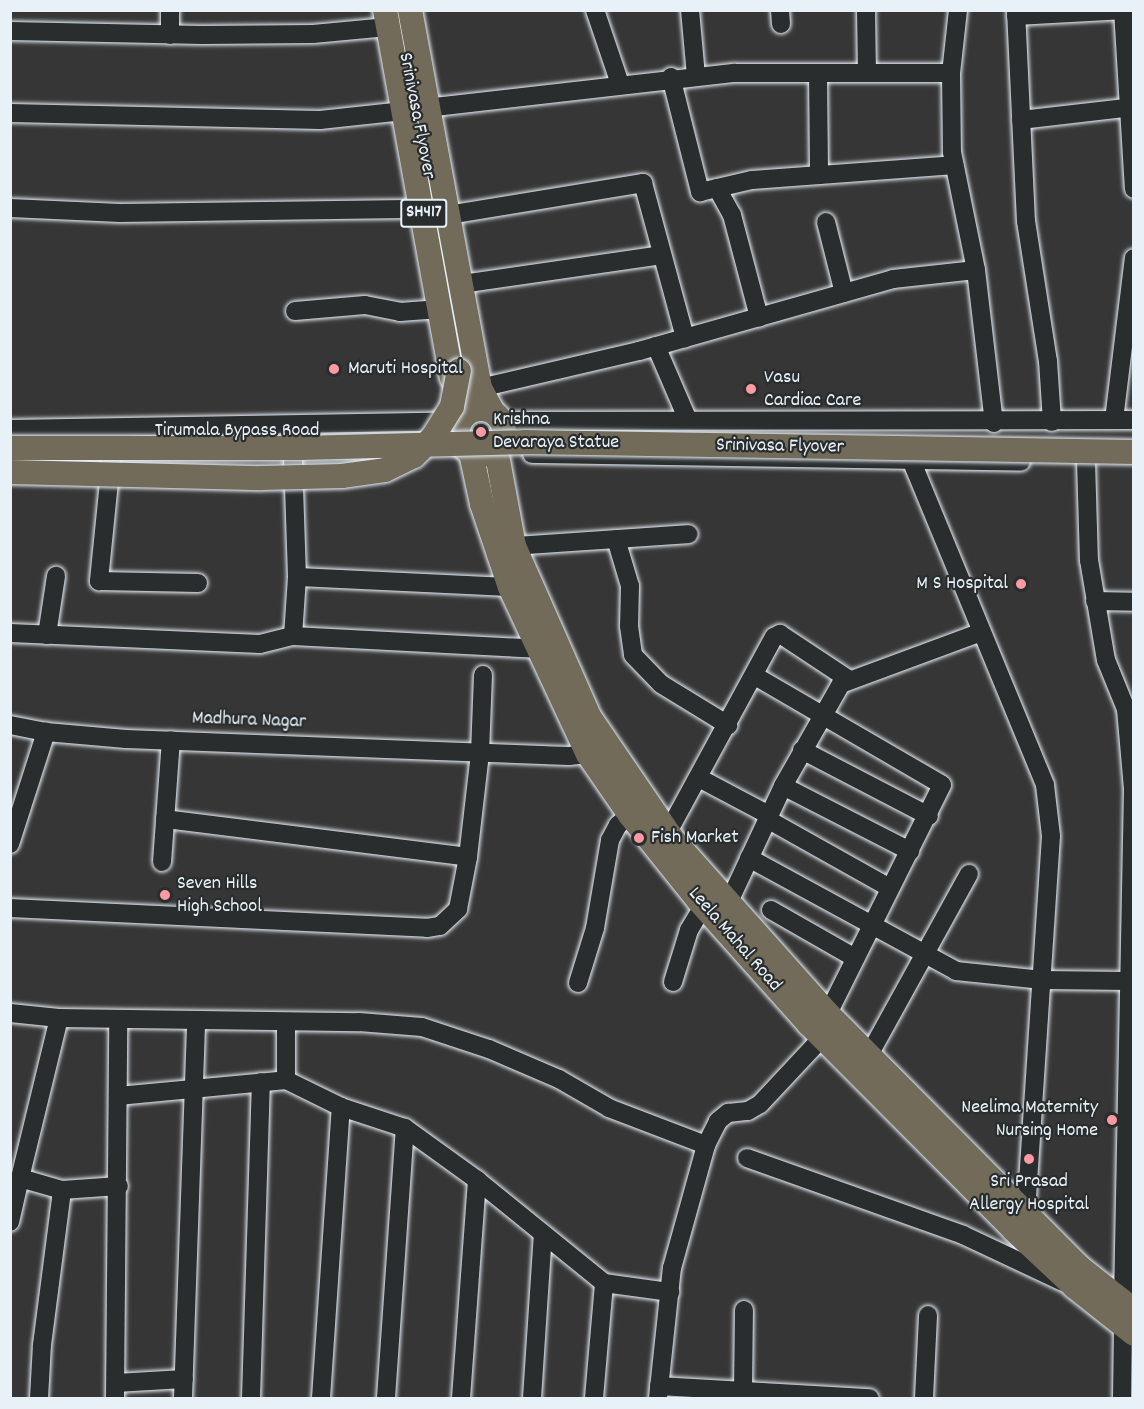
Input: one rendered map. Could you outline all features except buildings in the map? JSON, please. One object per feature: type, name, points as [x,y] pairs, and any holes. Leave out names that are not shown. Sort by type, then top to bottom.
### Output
[{"type":"main road","name":"SH417","points":[[401,14],[415,110],[424,209],[452,377],[481,410]]},
{"type":"main road","name":"Srinivasa Flyover","points":[[10,472],[342,476],[385,470],[414,456],[433,437],[452,406],[459,371],[454,316],[401,14]]},
{"type":"main road","name":"SH417","points":[[415,110],[448,215],[481,410]]},
{"type":"main road","points":[[481,410],[504,435],[497,449],[480,456],[467,450],[458,431],[481,410]]},
{"type":"main road","name":"Srinivasa Flyover","points":[[10,436],[628,430],[1134,437]]},
{"type":"main road","name":"Srinivasa Flyover","points":[[10,448],[289,448],[525,442],[1134,452]]},
{"type":"main road","name":"Leela Mahal Road","points":[[497,449],[514,546],[590,718],[587,751]]},
{"type":"main road","name":"Leela Mahal Road","points":[[467,450],[482,504],[510,587],[587,751],[630,815],[703,907],[829,1025],[1082,1281],[1128,1318]]},
{"type":"main road","name":"Leela Mahal Road","points":[[587,751],[668,832],[829,1025],[869,1055],[1026,1214],[1082,1281]]},
{"type":"street","points":[[170,10],[170,35]]},
{"type":"street","points":[[595,10],[620,84]]},
{"type":"street","points":[[690,10],[696,76]]},
{"type":"street","points":[[866,10],[867,73]]},
{"type":"street","points":[[958,10],[951,73],[954,165],[976,270],[994,423]]},
{"type":"street","points":[[1052,422],[1048,361],[1026,221],[1016,13],[1124,11],[1134,189]]},
{"type":"street","points":[[10,31],[170,35],[313,34],[401,14]]},
{"type":"street","points":[[818,73],[819,175]]},
{"type":"street","points":[[10,114],[321,120],[671,77],[818,73],[951,73]]},
{"type":"street","points":[[671,77],[700,192],[752,180],[954,165]]},
{"type":"street","points":[[1021,120],[1131,107]]},
{"type":"street","points":[[448,215],[643,183],[685,338]]},
{"type":"street","points":[[717,188],[732,214],[759,317]]},
{"type":"street","points":[[10,208],[120,213],[424,209]]},
{"type":"street","points":[[826,222],[844,293]]},
{"type":"street","points":[[461,284],[662,255]]},
{"type":"street","points":[[1114,420],[1126,378],[1134,258]]},
{"type":"street","points":[[481,410],[656,346],[893,279],[976,270]]},
{"type":"street","points":[[295,311],[365,305],[400,312],[440,309]]},
{"type":"street","points":[[656,346],[687,418]]},
{"type":"street","points":[[481,410],[687,418],[994,423],[1134,420]]},
{"type":"street","name":"Tirumala Bypass Road","points":[[10,429],[481,410]]},
{"type":"street","points":[[497,449],[522,454],[912,462],[1134,462]]},
{"type":"street","name":"Tirumala Bypass Road","points":[[10,454],[293,454],[467,450]]},
{"type":"street","points":[[111,454],[99,581],[198,583]]},
{"type":"street","points":[[293,454],[297,577],[293,636]]},
{"type":"street","points":[[1086,461],[1089,560],[1095,601],[1106,660],[1130,708],[1133,789],[1128,981],[1128,1318],[1122,1398]]},
{"type":"street","points":[[912,462],[979,633],[1045,785],[1051,836],[1026,1214]]},
{"type":"street","points":[[514,546],[689,534]]},
{"type":"street","points":[[616,539],[630,586],[633,655],[661,684],[728,725]]},
{"type":"street","points":[[47,635],[56,576]]},
{"type":"street","points":[[297,577],[510,587]]},
{"type":"street","points":[[1095,601],[1134,602]]},
{"type":"street","points":[[10,633],[260,644],[293,636],[538,649]]},
{"type":"street","points":[[728,904],[802,750],[821,715],[848,679],[979,633]]},
{"type":"street","points":[[668,832],[755,676],[774,637],[780,634],[848,679]]},
{"type":"street","points":[[10,908],[427,928],[440,926],[458,909],[468,856],[480,753],[483,675]]},
{"type":"street","points":[[755,676],[941,782],[929,816],[871,923],[829,1025],[760,1104],[748,1111],[728,1113],[718,1121],[706,1145],[672,1268],[658,1392],[743,1390],[882,1398]]},
{"type":"street","name":"Madhura Nagar","points":[[10,725],[46,732],[171,740],[480,753],[587,751]]},
{"type":"street","points":[[10,844],[46,732]]},
{"type":"street","points":[[162,862],[171,740]]},
{"type":"street","points":[[802,750],[929,816]]},
{"type":"street","points":[[699,778],[890,888]]},
{"type":"street","points":[[783,786],[910,851]]},
{"type":"street","points":[[578,983],[595,928],[610,840],[618,825],[630,815]]},
{"type":"street","points":[[165,819],[468,856]]},
{"type":"street","points":[[749,858],[956,971],[1043,980],[1128,981]]},
{"type":"street","points":[[869,1055],[969,874]]},
{"type":"street","points":[[673,982],[690,930],[703,907]]},
{"type":"street","points":[[771,910],[855,958]]},
{"type":"street","points":[[10,1013],[58,1018],[422,1027],[489,1048],[559,1080],[609,1108],[706,1145]]},
{"type":"street","points":[[10,1222],[58,1018]]},
{"type":"street","points":[[118,1020],[119,1186],[116,1391],[184,1379]]},
{"type":"street","points":[[183,1398],[196,1020]]},
{"type":"street","points":[[286,1022],[286,1080]]},
{"type":"street","points":[[118,1096],[286,1080],[341,1107],[405,1128],[477,1180],[604,1283],[670,1292]]},
{"type":"street","points":[[251,1398],[261,1082]]},
{"type":"street","points":[[321,1398],[341,1107]]},
{"type":"street","points":[[386,1398],[405,1128]]},
{"type":"street","points":[[747,1158],[963,1234],[1082,1281]]},
{"type":"street","points":[[20,1178],[62,1190],[119,1186]]},
{"type":"street","points":[[461,1398],[477,1180]]},
{"type":"street","points":[[39,1398],[42,1345],[62,1190]]},
{"type":"street","points":[[532,1398],[543,1234]]},
{"type":"street","points":[[594,1398],[604,1283]]},
{"type":"street","points":[[743,1390],[744,1310]]},
{"type":"street","points":[[924,1398],[928,1315]]},
{"type":"place","name":"Maruti Hospital","points":[[334,369]]},
{"type":"place","name":"Vasu Cardiac Care","points":[[751,389]]},
{"type":"place","name":"Krishna Devaraya Statue","points":[[481,432]]},
{"type":"place","name":"M S Hospital","points":[[1021,584]]},
{"type":"place","name":"Fish Market","points":[[639,838]]},
{"type":"place","name":"Seven Hills High School","points":[[165,895]]},
{"type":"place","name":"Neelima Maternity Nursing Home","points":[[1112,1120]]},
{"type":"place","name":"Sri Prasad Allergy Hospital","points":[[1029,1159]]}]
